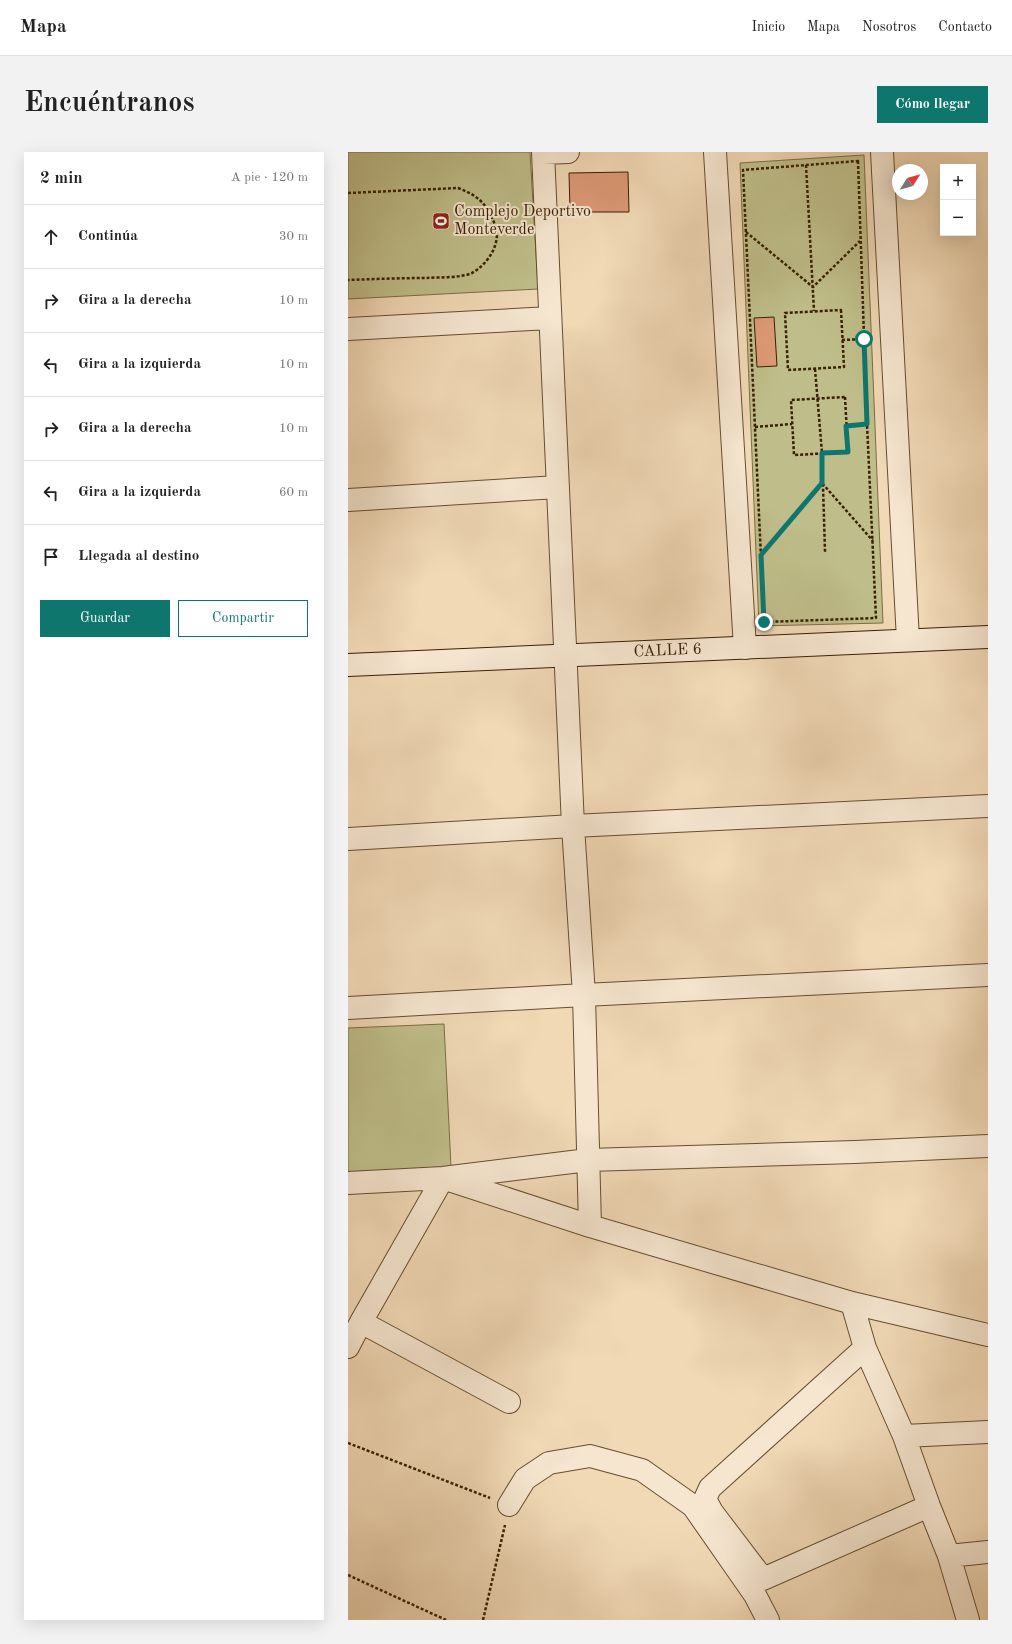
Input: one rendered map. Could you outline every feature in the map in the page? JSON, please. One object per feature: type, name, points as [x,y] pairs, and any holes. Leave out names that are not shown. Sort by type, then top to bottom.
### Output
[{"type":"street","points":[[568,152],[543,153],[573,826],[584,994],[590,1226]]},
{"type":"street","points":[[714,152],[745,648]]},
{"type":"street","points":[[882,152],[908,640]]},
{"type":"street","points":[[348,329],[550,318]]},
{"type":"street","points":[[348,500],[558,487]]},
{"type":"street","name":"CALLE 6","points":[[348,665],[988,637]]},
{"type":"street","points":[[348,839],[573,826],[988,806]]},
{"type":"street","points":[[348,1008],[584,994],[988,975]]},
{"type":"street","points":[[348,1183],[443,1178],[588,1160],[988,1146]]},
{"type":"street","points":[[443,1178],[590,1226],[852,1303],[988,1335]]},
{"type":"street","points":[[348,1347],[443,1178]]},
{"type":"street","points":[[852,1303],[865,1348],[904,1436],[929,1506],[950,1556],[968,1620]]},
{"type":"street","points":[[361,1322],[509,1402]]},
{"type":"street","points":[[865,1348],[710,1488],[705,1499],[712,1512],[764,1579],[929,1506]]},
{"type":"street","points":[[904,1436],[988,1432]]},
{"type":"street","points":[[509,1505],[525,1479],[549,1463],[590,1456],[642,1470],[693,1506],[755,1594],[768,1620]]},
{"type":"street","points":[[950,1556],[988,1552]]},
{"type":"path","points":[[858,161],[867,424],[876,618],[764,622],[743,170],[806,165],[858,161]]},
{"type":"path","points":[[806,165],[814,312]]},
{"type":"path","points":[[348,193],[458,188],[473,194],[488,208],[496,227],[496,247],[483,264],[472,273],[452,277],[348,280]]},
{"type":"path","points":[[746,232],[813,287]]},
{"type":"path","points":[[813,287],[860,241]]},
{"type":"path","points":[[841,310],[844,367],[788,370],[785,313],[814,312],[841,310]]},
{"type":"path","points":[[842,340],[864,339]]},
{"type":"path","points":[[815,369],[822,453],[825,552]]},
{"type":"path","points":[[844,397],[848,452],[794,455],[792,424],[791,400],[844,397]]},
{"type":"path","points":[[755,427],[792,424]]},
{"type":"path","points":[[846,426],[867,424]]},
{"type":"path","points":[[761,555],[822,483]]},
{"type":"path","points":[[822,483],[873,541]]},
{"type":"path","points":[[348,1443],[509,1505],[483,1620]]},
{"type":"path","points":[[348,1575],[446,1620]]},
{"type":"shaded area","name":"Complejo Deportivo Monteverde","points":[[348,152],[530,152],[538,289],[348,299]]},
{"type":"shaded area","points":[[864,155],[883,623],[759,626],[740,163]]},
{"type":"shaded area","points":[[444,1024],[451,1167],[348,1172],[348,1028]]},
{"type":"building","points":[[628,172],[629,212],[570,212],[569,173]]},
{"type":"building","points":[[774,317],[777,366],[757,367],[754,318]]},
{"type":"place","name":"Complejo Deportivo Monteverde","points":[[441,221]]},
{"type":"route","points":[[764,622],[761,555],[822,483],[822,453],[848,452],[846,426],[867,424],[864,339]]}]
